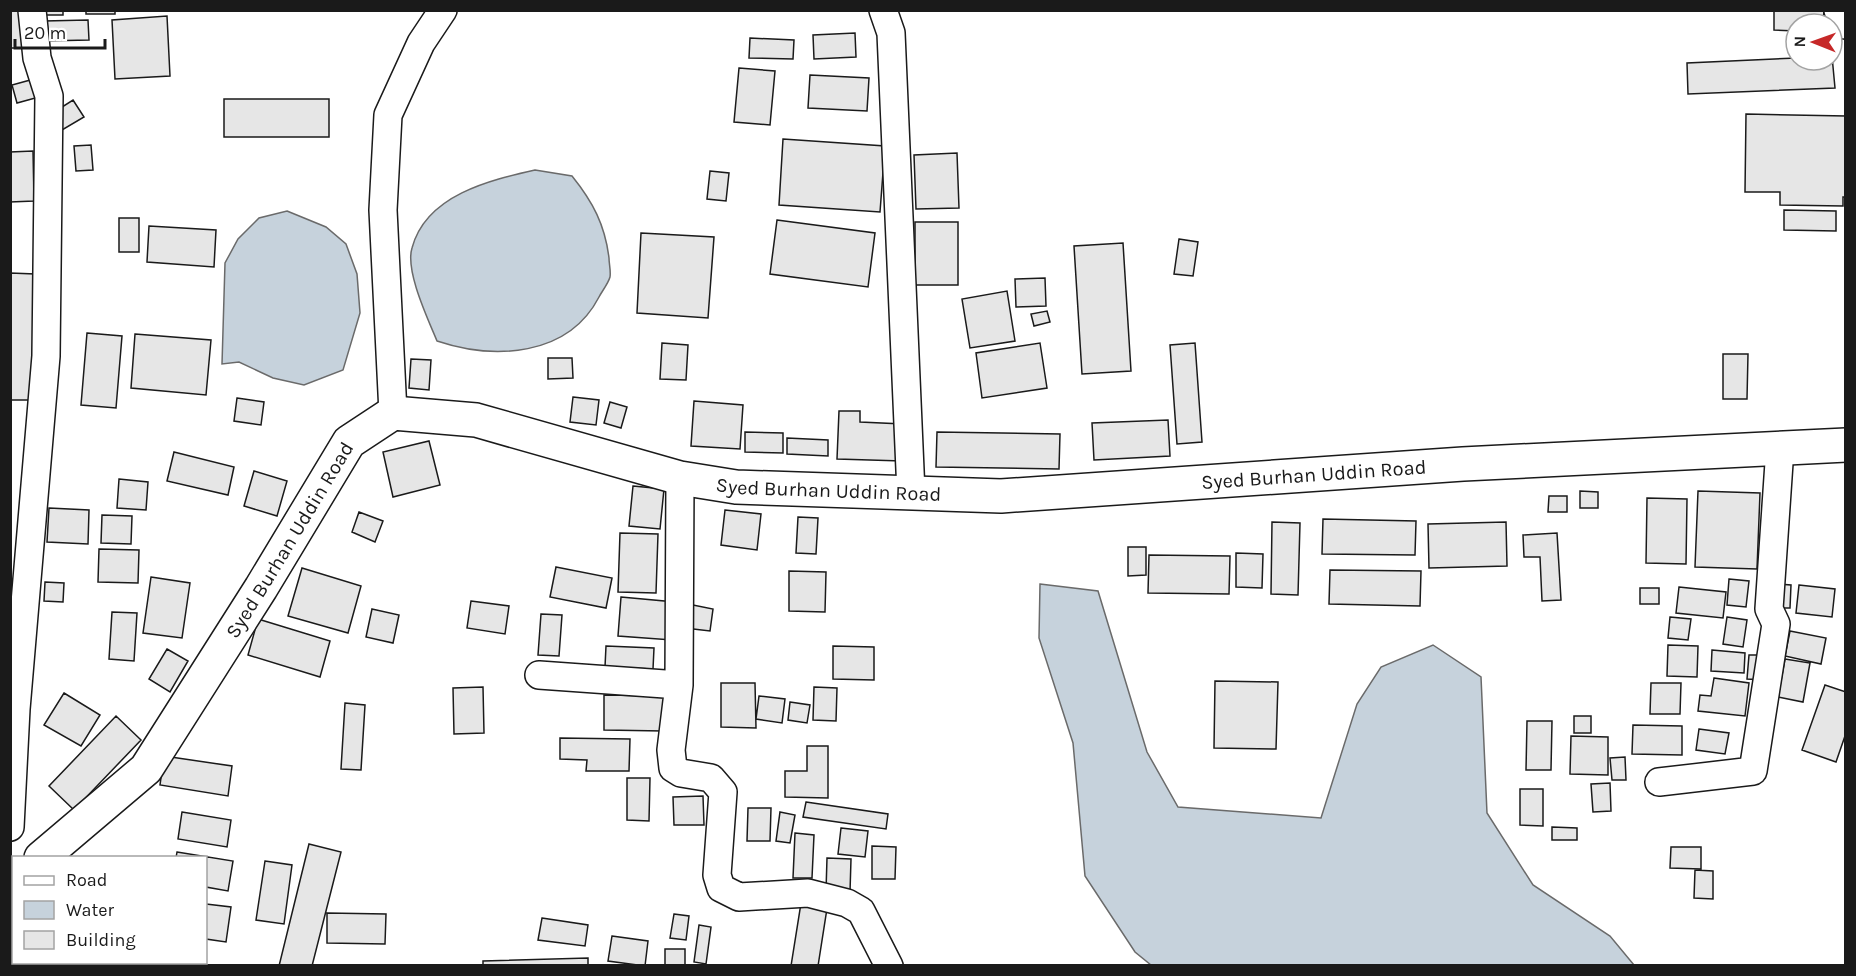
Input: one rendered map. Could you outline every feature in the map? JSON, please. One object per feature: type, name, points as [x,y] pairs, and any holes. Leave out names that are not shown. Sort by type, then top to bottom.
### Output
[{"type":"street","points":[[10,827],[16,709],[46,356],[49,96],[37,58],[32,10]]},
{"type":"street","points":[[393,413],[383,210],[388,115],[421,44],[443,10]]},
{"type":"street","points":[[883,10],[891,33],[911,493]]},
{"type":"street","points":[[1841,10],[1845,22]]},
{"type":"street","name":"Syed Burhan Uddin Road","points":[[43,856],[146,769],[261,588],[349,442],[393,413],[476,420],[680,478],[736,487],[1001,496],[1463,464],[1845,445]]},
{"type":"street","points":[[1659,782],[1753,771],[1776,624],[1769,609],[1780,448]]},
{"type":"street","points":[[680,478],[679,685],[671,750],[673,768],[681,773],[711,778],[723,792],[717,875],[721,888],[739,897],[808,893],[847,903],[861,911],[889,966]]},
{"type":"street","points":[[539,675],[679,685]]},
{"type":"water","points":[[535,170],[572,176],[586,195],[597,214],[607,246],[609,280],[585,317],[569,332],[549,342],[528,349],[482,351],[437,341],[414,282],[411,258],[419,230],[431,215],[462,193],[499,179]]},
{"type":"water","points":[[287,211],[326,227],[346,244],[357,274],[360,313],[343,370],[304,385],[273,378],[239,362],[222,364],[225,263],[238,239],[259,218]]},
{"type":"water","points":[[1040,584],[1098,591],[1147,752],[1178,807],[1321,818],[1357,704],[1381,667],[1433,645],[1481,677],[1487,813],[1533,885],[1610,936],[1634,965],[1151,965],[1135,952],[1085,876],[1073,743],[1039,638]]},
{"type":"building","points":[[10,10],[22,10],[23,48],[10,48]]},
{"type":"building","points":[[42,10],[63,10],[63,15],[42,15]]},
{"type":"building","points":[[86,10],[115,10],[115,14],[86,14]]},
{"type":"building","points":[[1774,10],[1824,10],[1824,12],[1784,12],[1784,30],[1774,30]]},
{"type":"building","points":[[167,16],[170,76],[115,79],[112,20]]},
{"type":"building","points":[[88,20],[89,40],[44,41],[44,21]]},
{"type":"building","points":[[855,33],[856,57],[814,59],[813,35]]},
{"type":"building","points":[[750,38],[794,40],[793,59],[749,58]]},
{"type":"building","points":[[1784,59],[1784,72],[1834,72],[1835,88],[1688,94],[1687,63]]},
{"type":"building","points":[[739,68],[775,71],[770,125],[734,122]]},
{"type":"building","points":[[810,75],[869,78],[867,111],[808,108]]},
{"type":"building","points":[[34,79],[39,97],[17,103],[12,85]]},
{"type":"building","points":[[224,99],[329,99],[329,137],[224,137]]},
{"type":"building","points":[[73,100],[84,117],[62,130],[51,114]]},
{"type":"building","points":[[1746,114],[1846,116],[1846,197],[1843,197],[1843,206],[1780,205],[1780,192],[1745,192]]},
{"type":"building","points":[[783,139],[885,146],[880,212],[779,205]]},
{"type":"building","points":[[91,145],[93,170],[76,171],[74,146]]},
{"type":"building","points":[[33,151],[34,201],[10,202],[10,152]]},
{"type":"building","points":[[957,153],[959,208],[916,209],[914,155]]},
{"type":"building","points":[[710,171],[729,173],[726,201],[707,199]]},
{"type":"building","points":[[1784,210],[1836,211],[1836,231],[1784,230]]},
{"type":"building","points":[[119,218],[139,218],[139,252],[119,252]]},
{"type":"building","points":[[777,220],[875,233],[868,287],[770,274]]},
{"type":"building","points":[[915,222],[958,222],[958,285],[915,285]]},
{"type":"building","points":[[149,226],[216,230],[214,267],[147,262]]},
{"type":"building","points":[[641,233],[714,237],[708,318],[637,313]]},
{"type":"building","points":[[1179,239],[1198,242],[1193,276],[1174,274]]},
{"type":"building","points":[[1123,243],[1131,371],[1082,374],[1074,246]]},
{"type":"building","points":[[10,273],[35,274],[31,400],[10,400]]},
{"type":"building","points":[[1045,278],[1046,306],[1016,307],[1015,279]]},
{"type":"building","points":[[1007,291],[1015,341],[970,348],[962,299]]},
{"type":"building","points":[[1047,311],[1050,322],[1034,326],[1031,314]]},
{"type":"building","points":[[87,333],[122,336],[116,408],[81,405]]},
{"type":"building","points":[[135,334],[211,340],[206,395],[131,388]]},
{"type":"building","points":[[662,343],[688,345],[686,380],[660,379]]},
{"type":"building","points":[[1040,343],[1047,388],[982,398],[976,353]]},
{"type":"building","points":[[1195,343],[1202,442],[1177,444],[1170,345]]},
{"type":"building","points":[[1723,354],[1748,354],[1747,399],[1723,399]]},
{"type":"building","points":[[548,358],[572,358],[573,378],[548,379]]},
{"type":"building","points":[[411,359],[431,360],[429,390],[409,388]]},
{"type":"building","points":[[573,397],[599,400],[596,425],[570,422]]},
{"type":"building","points":[[237,398],[264,402],[261,425],[234,421]]},
{"type":"building","points":[[694,401],[743,405],[740,449],[691,446]]},
{"type":"building","points":[[610,402],[627,407],[621,428],[604,423]]},
{"type":"building","points":[[839,411],[860,411],[860,422],[903,424],[902,461],[837,459]]},
{"type":"building","points":[[1168,420],[1170,456],[1094,460],[1092,423]]},
{"type":"building","points":[[745,432],[783,433],[783,453],[745,452]]},
{"type":"building","points":[[937,432],[1060,434],[1059,469],[936,467]]},
{"type":"building","points":[[787,438],[828,440],[828,456],[787,454]]},
{"type":"building","points":[[429,441],[440,485],[393,497],[383,452]]},
{"type":"building","points":[[174,452],[234,467],[228,495],[167,481]]},
{"type":"building","points":[[254,471],[287,481],[277,516],[244,506]]},
{"type":"building","points":[[119,479],[148,482],[146,510],[117,508]]},
{"type":"building","points":[[633,486],[664,489],[660,529],[629,526]]},
{"type":"building","points":[[1580,491],[1598,492],[1598,508],[1580,508]]},
{"type":"building","points":[[1698,491],[1760,493],[1757,569],[1695,567]]},
{"type":"building","points":[[1549,496],[1567,496],[1567,512],[1548,512]]},
{"type":"building","points":[[1647,498],[1687,499],[1686,564],[1646,563]]},
{"type":"building","points":[[49,508],[89,510],[88,544],[47,542]]},
{"type":"building","points":[[725,510],[761,514],[757,550],[721,545]]},
{"type":"building","points":[[359,512],[383,521],[375,542],[352,532]]},
{"type":"building","points":[[102,515],[132,516],[131,544],[101,543]]},
{"type":"building","points":[[798,517],[818,518],[816,554],[796,553]]},
{"type":"building","points":[[1323,519],[1416,521],[1415,555],[1322,554]]},
{"type":"building","points":[[1272,522],[1300,523],[1298,595],[1271,594]]},
{"type":"building","points":[[1506,522],[1507,566],[1429,568],[1428,524]]},
{"type":"building","points":[[620,533],[658,534],[656,593],[618,592]]},
{"type":"building","points":[[1557,533],[1561,600],[1542,601],[1540,557],[1524,557],[1523,535]]},
{"type":"building","points":[[1128,547],[1146,547],[1146,575],[1128,576]]},
{"type":"building","points":[[99,549],[139,550],[138,583],[98,582]]},
{"type":"building","points":[[1236,553],[1263,554],[1262,588],[1236,587]]},
{"type":"building","points":[[1149,555],[1230,556],[1229,594],[1148,593]]},
{"type":"building","points":[[556,567],[612,578],[606,608],[550,597]]},
{"type":"building","points":[[302,568],[361,586],[348,633],[288,616]]},
{"type":"building","points":[[1330,570],[1421,571],[1420,606],[1329,604]]},
{"type":"building","points":[[789,571],[826,572],[825,612],[789,611]]},
{"type":"building","points":[[151,577],[190,583],[182,638],[143,633]]},
{"type":"building","points":[[1729,579],[1749,581],[1746,607],[1727,605]]},
{"type":"building","points":[[45,582],[64,583],[63,602],[44,601]]},
{"type":"building","points":[[1777,584],[1791,585],[1790,608],[1775,608]]},
{"type":"building","points":[[1799,585],[1835,589],[1832,617],[1796,613]]},
{"type":"building","points":[[1679,587],[1726,592],[1723,618],[1676,613]]},
{"type":"building","points":[[1640,588],[1659,588],[1659,604],[1640,604]]},
{"type":"building","points":[[621,597],[675,602],[672,640],[618,636]]},
{"type":"building","points":[[471,601],[509,606],[505,634],[467,628]]},
{"type":"building","points":[[688,604],[713,609],[710,631],[685,628]]},
{"type":"building","points":[[372,609],[399,615],[393,643],[366,637]]},
{"type":"building","points":[[112,612],[137,613],[134,661],[109,659]]},
{"type":"building","points":[[541,614],[562,615],[559,656],[538,655]]},
{"type":"building","points":[[1670,617],[1691,619],[1688,640],[1668,638]]},
{"type":"building","points":[[1727,617],[1747,620],[1743,647],[1723,644]]},
{"type":"building","points":[[258,619],[330,641],[320,677],[248,655]]},
{"type":"building","points":[[1790,631],[1826,638],[1821,664],[1785,656]]},
{"type":"building","points":[[1668,645],[1698,646],[1697,677],[1667,676]]},
{"type":"building","points":[[606,646],[654,648],[653,669],[605,667]]},
{"type":"building","points":[[833,646],[874,647],[874,680],[833,679]]},
{"type":"building","points":[[167,649],[188,661],[170,692],[149,679]]},
{"type":"building","points":[[1712,650],[1745,653],[1744,673],[1711,671]]},
{"type":"building","points":[[1749,655],[1765,655],[1764,680],[1747,679]]},
{"type":"building","points":[[1785,659],[1810,663],[1803,702],[1778,697]]},
{"type":"building","points":[[1714,678],[1749,683],[1745,716],[1698,711],[1700,695],[1711,696]]},
{"type":"building","points":[[1215,681],[1278,682],[1276,749],[1214,748]]},
{"type":"building","points":[[721,683],[755,683],[756,728],[721,727]]},
{"type":"building","points":[[1651,683],[1681,683],[1680,714],[1650,714]]},
{"type":"building","points":[[1825,685],[1846,692],[1846,733],[1836,762],[1802,750]]},
{"type":"building","points":[[483,687],[484,733],[454,734],[453,688]]},
{"type":"building","points":[[814,687],[837,688],[836,721],[813,720]]},
{"type":"building","points":[[64,693],[100,715],[81,746],[44,725]]},
{"type":"building","points":[[604,695],[664,696],[663,731],[604,730]]},
{"type":"building","points":[[759,696],[785,699],[782,723],[756,719]]},
{"type":"building","points":[[790,702],[810,705],[807,723],[788,720]]},
{"type":"building","points":[[345,703],[365,705],[361,770],[341,769]]},
{"type":"building","points":[[116,716],[141,740],[74,810],[49,786]]},
{"type":"building","points":[[1574,716],[1591,716],[1591,733],[1574,733]]},
{"type":"building","points":[[1527,721],[1552,721],[1551,770],[1526,770]]},
{"type":"building","points":[[1633,725],[1682,726],[1682,755],[1632,754]]},
{"type":"building","points":[[1699,729],[1729,733],[1725,754],[1696,750]]},
{"type":"building","points":[[1571,736],[1608,737],[1608,775],[1570,774]]},
{"type":"building","points":[[560,738],[630,739],[629,771],[586,771],[587,760],[560,759]]},
{"type":"building","points":[[807,746],[828,746],[828,798],[785,797],[785,771],[807,771]]},
{"type":"building","points":[[164,756],[232,766],[228,796],[160,785]]},
{"type":"building","points":[[1625,757],[1626,780],[1612,780],[1610,758]]},
{"type":"building","points":[[627,778],[650,778],[649,821],[627,820]]},
{"type":"building","points":[[1610,783],[1611,811],[1593,812],[1591,784]]},
{"type":"building","points":[[1520,789],[1543,789],[1543,826],[1520,825]]},
{"type":"building","points":[[703,796],[704,825],[674,825],[673,797]]},
{"type":"building","points":[[806,802],[888,814],[886,829],[803,817]]},
{"type":"building","points":[[748,808],[771,808],[770,841],[747,841]]},
{"type":"building","points":[[182,812],[231,820],[227,847],[178,839]]},
{"type":"building","points":[[780,812],[795,815],[790,843],[776,841]]},
{"type":"building","points":[[1552,827],[1577,828],[1577,840],[1552,840]]},
{"type":"building","points":[[841,828],[868,831],[865,857],[838,854]]},
{"type":"building","points":[[795,833],[814,835],[812,878],[793,878]]},
{"type":"building","points":[[309,844],[341,852],[312,966],[279,966]]},
{"type":"building","points":[[872,846],[896,847],[895,879],[872,879]]},
{"type":"building","points":[[1671,847],[1701,847],[1701,869],[1670,868]]},
{"type":"building","points":[[177,852],[202,856],[176,856]]},
{"type":"building","points":[[207,857],[233,861],[228,891],[207,887]]},
{"type":"building","points":[[827,858],[851,859],[850,892],[826,891]]},
{"type":"building","points":[[265,861],[292,865],[284,924],[256,920]]},
{"type":"building","points":[[1695,870],[1713,871],[1713,899],[1694,898]]},
{"type":"building","points":[[802,897],[828,902],[818,966],[791,966]]},
{"type":"building","points":[[207,904],[231,907],[226,942],[207,939]]},
{"type":"building","points":[[10,907],[12,907],[12,964],[48,964],[49,966],[10,966]]},
{"type":"building","points":[[327,913],[386,914],[385,944],[327,943]]},
{"type":"building","points":[[674,914],[689,916],[686,940],[670,938]]},
{"type":"building","points":[[542,918],[588,925],[585,946],[538,940]]},
{"type":"building","points":[[699,925],[711,927],[706,964],[694,962]]},
{"type":"building","points":[[612,936],[648,941],[645,966],[608,961]]},
{"type":"building","points":[[665,949],[685,949],[685,966],[665,966]]},
{"type":"building","points":[[588,958],[588,966],[483,966],[483,961]]}]
